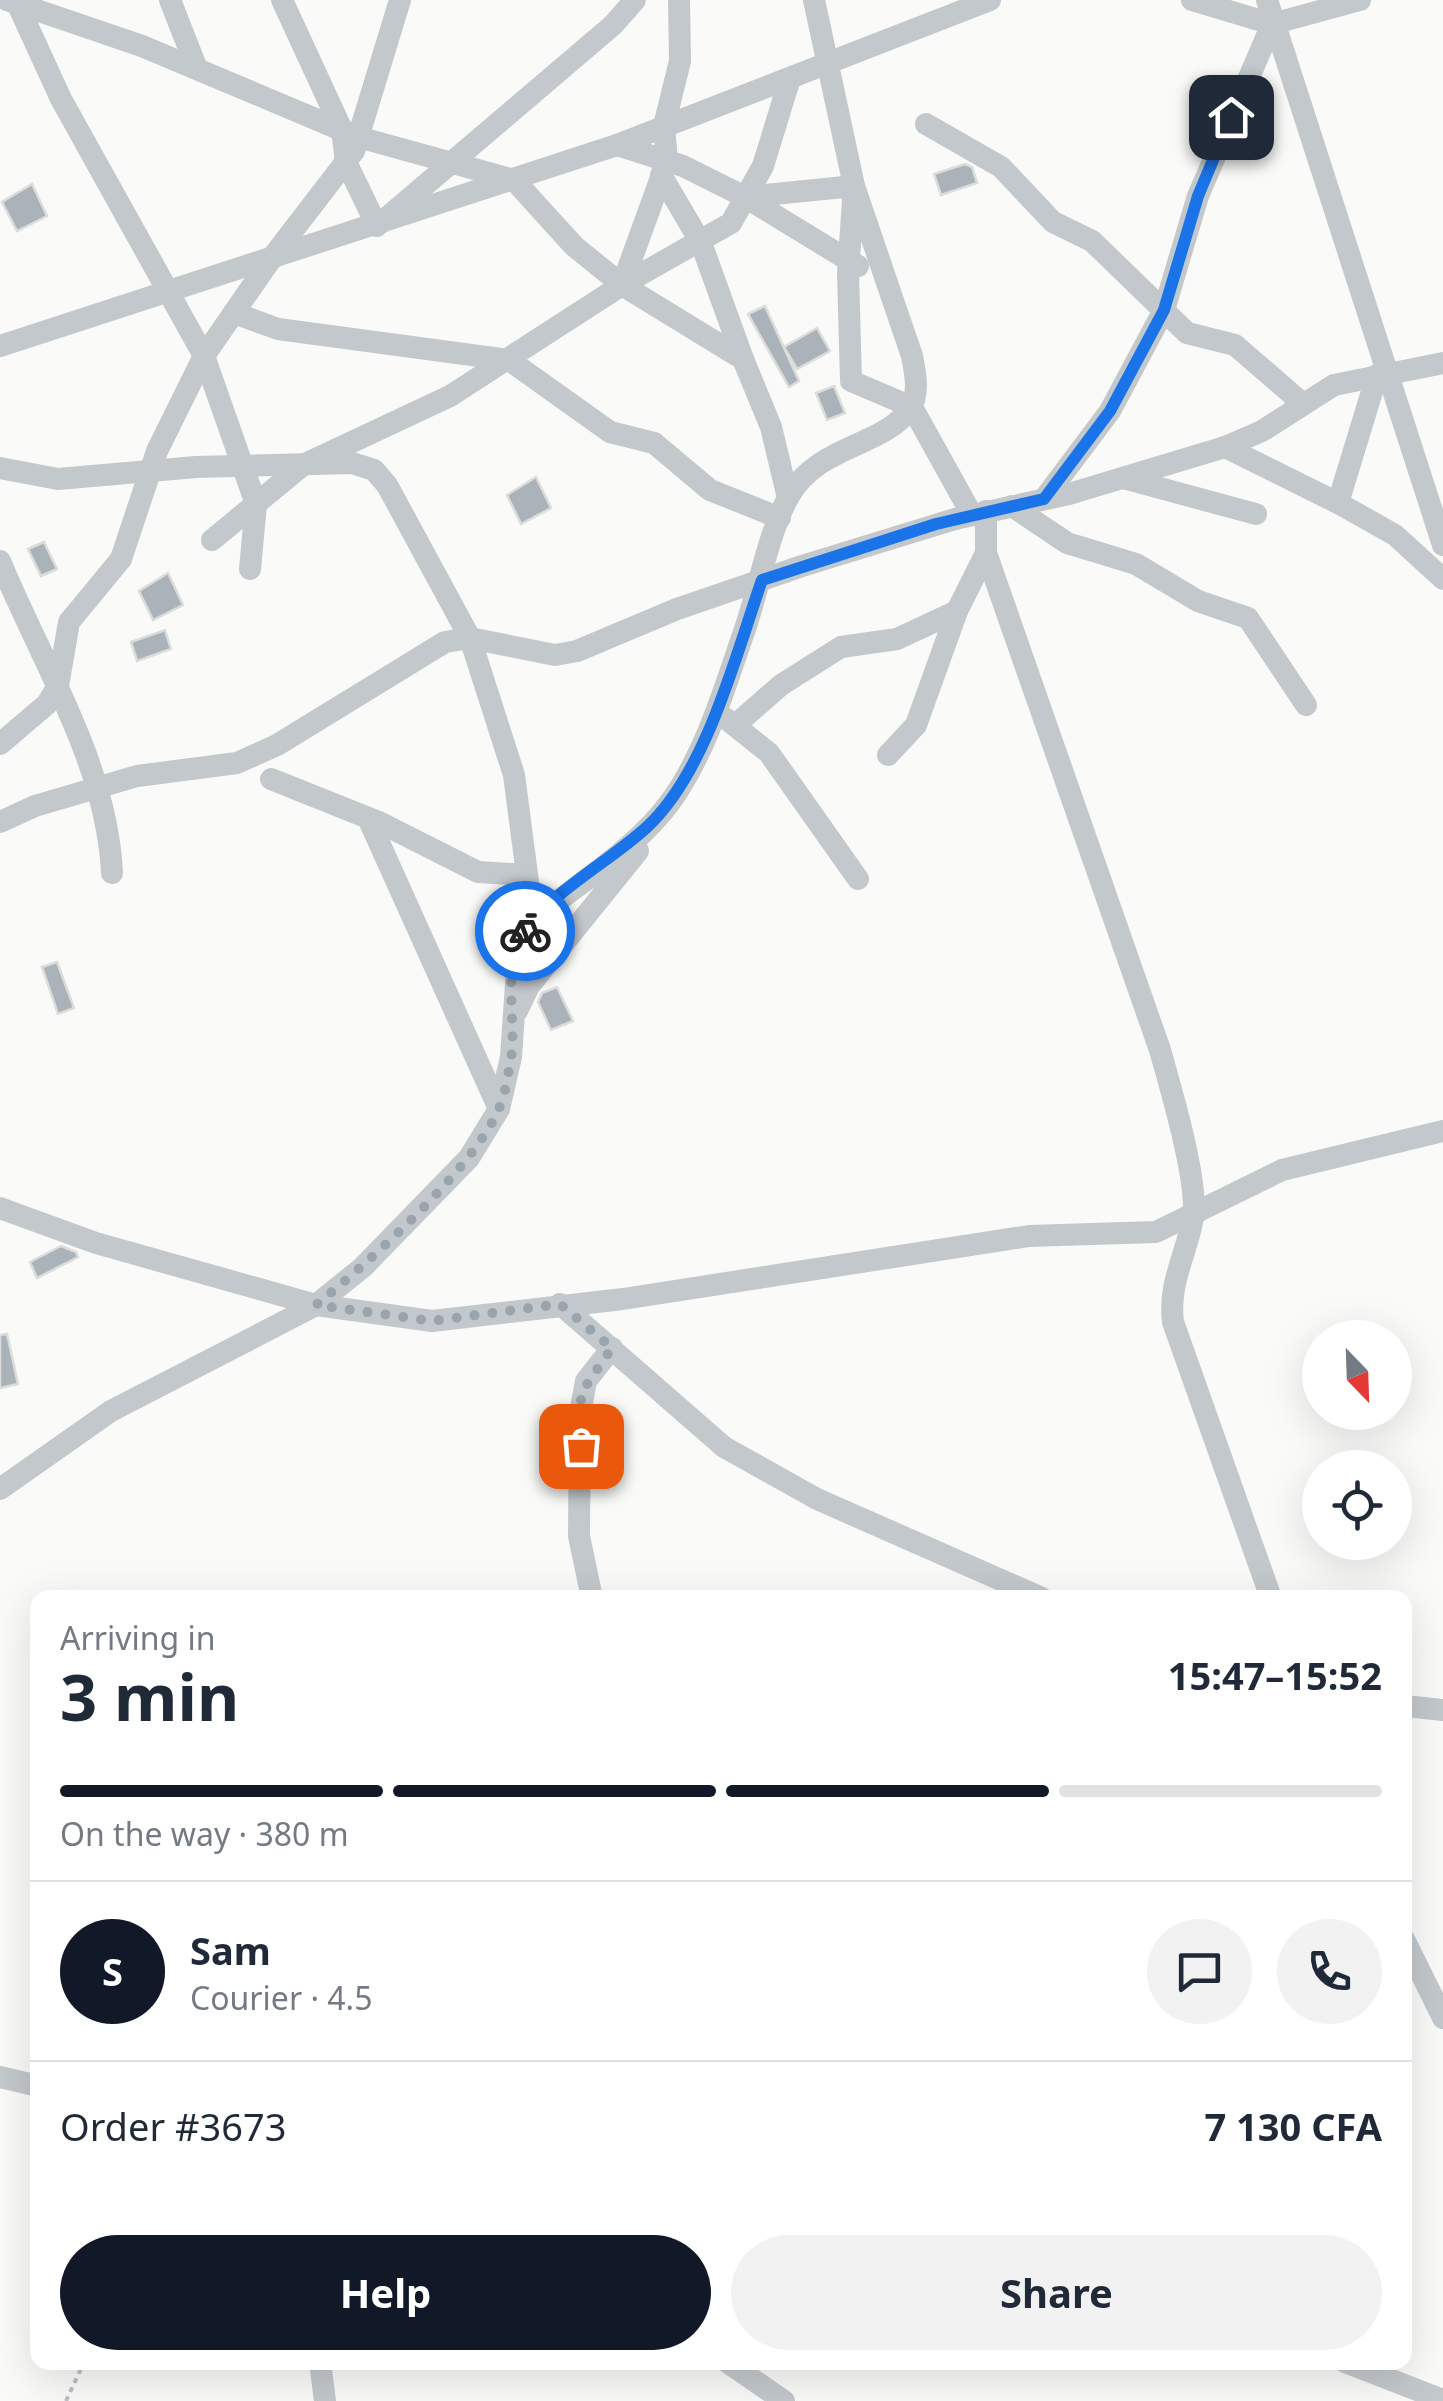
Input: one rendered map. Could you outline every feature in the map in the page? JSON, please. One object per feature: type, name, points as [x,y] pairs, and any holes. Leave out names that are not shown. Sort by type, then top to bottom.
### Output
[{"type":"street","points":[[170,0],[197,69]]},
{"type":"street","points":[[282,0],[350,134]]},
{"type":"street","points":[[0,744],[47,704],[58,686],[69,622],[121,558],[148,474],[204,356],[270,259],[346,162],[350,134],[400,0]]},
{"type":"street","points":[[377,226],[447,162],[612,25],[636,0]]},
{"type":"street","points":[[622,285],[664,168],[664,126],[680,62],[680,0]]},
{"type":"street","points":[[0,1489],[111,1411],[316,1305],[363,1267],[469,1158],[499,1109],[512,1057],[519,939],[533,920],[648,827],[671,802],[714,710],[784,508],[812,466],[892,425],[912,407],[916,382],[912,356],[854,186],[814,0]]},
{"type":"street","points":[[0,346],[617,145],[990,0]]},
{"type":"street","points":[[1192,0],[1272,24],[1360,0]]},
{"type":"street","points":[[1266,0],[1384,374],[1443,545]]},
{"type":"street","points":[[12,2],[197,69],[350,134],[514,180],[574,246],[622,285],[743,359]]},
{"type":"street","points":[[12,2],[204,356],[246,466],[256,504],[250,569]]},
{"type":"street","points":[[1044,499],[1110,411],[1164,310],[1198,196],[1272,24]]},
{"type":"street","points":[[212,540],[302,465],[450,396],[622,285],[731,223],[763,166],[790,78]]},
{"type":"street","points":[[926,124],[1001,168],[1054,222],[1092,240],[1188,333],[1235,345],[1302,402]]},
{"type":"street","points":[[617,145],[664,168],[745,197],[884,280]]},
{"type":"street","points":[[346,162],[377,226]]},
{"type":"street","points":[[664,168],[701,243],[771,428],[784,508]]},
{"type":"street","points":[[745,197],[854,186]]},
{"type":"street","points":[[854,186],[849,261],[851,381],[912,407],[979,513],[986,553],[1160,1050],[1181,1126],[1194,1215],[1173,1282],[1173,1322],[1267,1590]]},
{"type":"street","points":[[234,313],[278,329],[509,360],[610,432],[654,443],[710,490],[784,508]]},
{"type":"street","points":[[0,822],[96,786],[137,776],[238,763],[278,745],[445,642],[470,638],[555,655],[566,653],[762,580],[979,513],[1123,478],[1224,447],[1262,430],[1334,385],[1443,364]]},
{"type":"street","points":[[1338,503],[1384,374]]},
{"type":"street","points":[[1224,447],[1394,535],[1443,579]]},
{"type":"street","points":[[0,468],[58,479],[246,466],[352,463],[374,470],[387,485],[470,638],[514,775],[533,920]]},
{"type":"street","points":[[1123,478],[1256,514]]},
{"type":"street","points":[[1012,506],[1067,543],[1136,564],[1198,601],[1248,618],[1306,705]]},
{"type":"street","points":[[888,755],[916,725],[957,612],[986,553]]},
{"type":"street","points":[[0,560],[58,686],[96,786],[110,827],[112,873]]},
{"type":"street","points":[[742,720],[781,684],[840,648],[897,639],[957,612]]},
{"type":"street","points":[[714,710],[769,753],[858,879]]},
{"type":"street","points":[[271,779],[368,818],[478,872],[527,875]]},
{"type":"street","points":[[368,818],[499,1109]]},
{"type":"street","points":[[513,1018],[529,986],[638,851]]},
{"type":"street","points":[[0,1208],[96,1243],[316,1305],[432,1321],[624,1298],[1029,1236],[1156,1232],[1282,1170],[1443,1131]]},
{"type":"street","points":[[560,1304],[724,1447],[771,1475],[1024,1590]]},
{"type":"street","points":[[590,1590],[578,1536],[580,1403],[586,1381],[612,1348]]},
{"type":"street","points":[[1412,1707],[1443,1710]]},
{"type":"street","points":[[1412,1955],[1443,2018]]},
{"type":"street","points":[[0,2077],[30,2084]]},
{"type":"street","points":[[321,2370],[326,2401]]},
{"type":"street","points":[[739,2370],[784,2401]]},
{"type":"street","points":[[1366,2370],[1443,2400]]},
{"type":"path","points":[[66,2401],[80,2370]]},
{"type":"building","points":[[965,164],[972,167],[977,183],[941,195],[934,174]]},
{"type":"building","points":[[32,184],[47,216],[17,231],[2,202]]},
{"type":"building","points":[[765,306],[799,381],[789,387],[748,314]]},
{"type":"building","points":[[817,328],[830,351],[797,369],[784,347]]},
{"type":"building","points":[[834,386],[845,413],[827,420],[816,393]]},
{"type":"building","points":[[536,477],[551,508],[521,524],[507,495]]},
{"type":"building","points":[[44,542],[57,569],[41,576],[28,549]]},
{"type":"building","points":[[168,573],[183,605],[153,620],[139,591]]},
{"type":"building","points":[[165,630],[171,649],[137,661],[131,642]]},
{"type":"building","points":[[57,962],[74,1008],[58,1014],[42,967]]},
{"type":"building","points":[[557,987],[573,1021],[551,1030],[538,1002],[542,993]]},
{"type":"building","points":[[61,1246],[76,1252],[78,1257],[37,1278],[30,1262]]},
{"type":"building","points":[[7,1334],[18,1384],[0,1388],[0,1335]]},
{"type":"way so far","points":[[525,931],[519,939],[515,966],[512,1057],[499,1109],[469,1158],[363,1267],[316,1305],[432,1321],[560,1304],[612,1348],[581,1393],[581,1446]]},
{"type":"route","points":[[525,931],[533,920],[648,827],[671,802],[689,771],[729,675],[762,580],[936,524],[1044,499],[1061,480],[1110,411],[1164,310],[1198,196],[1231,117]]}]
